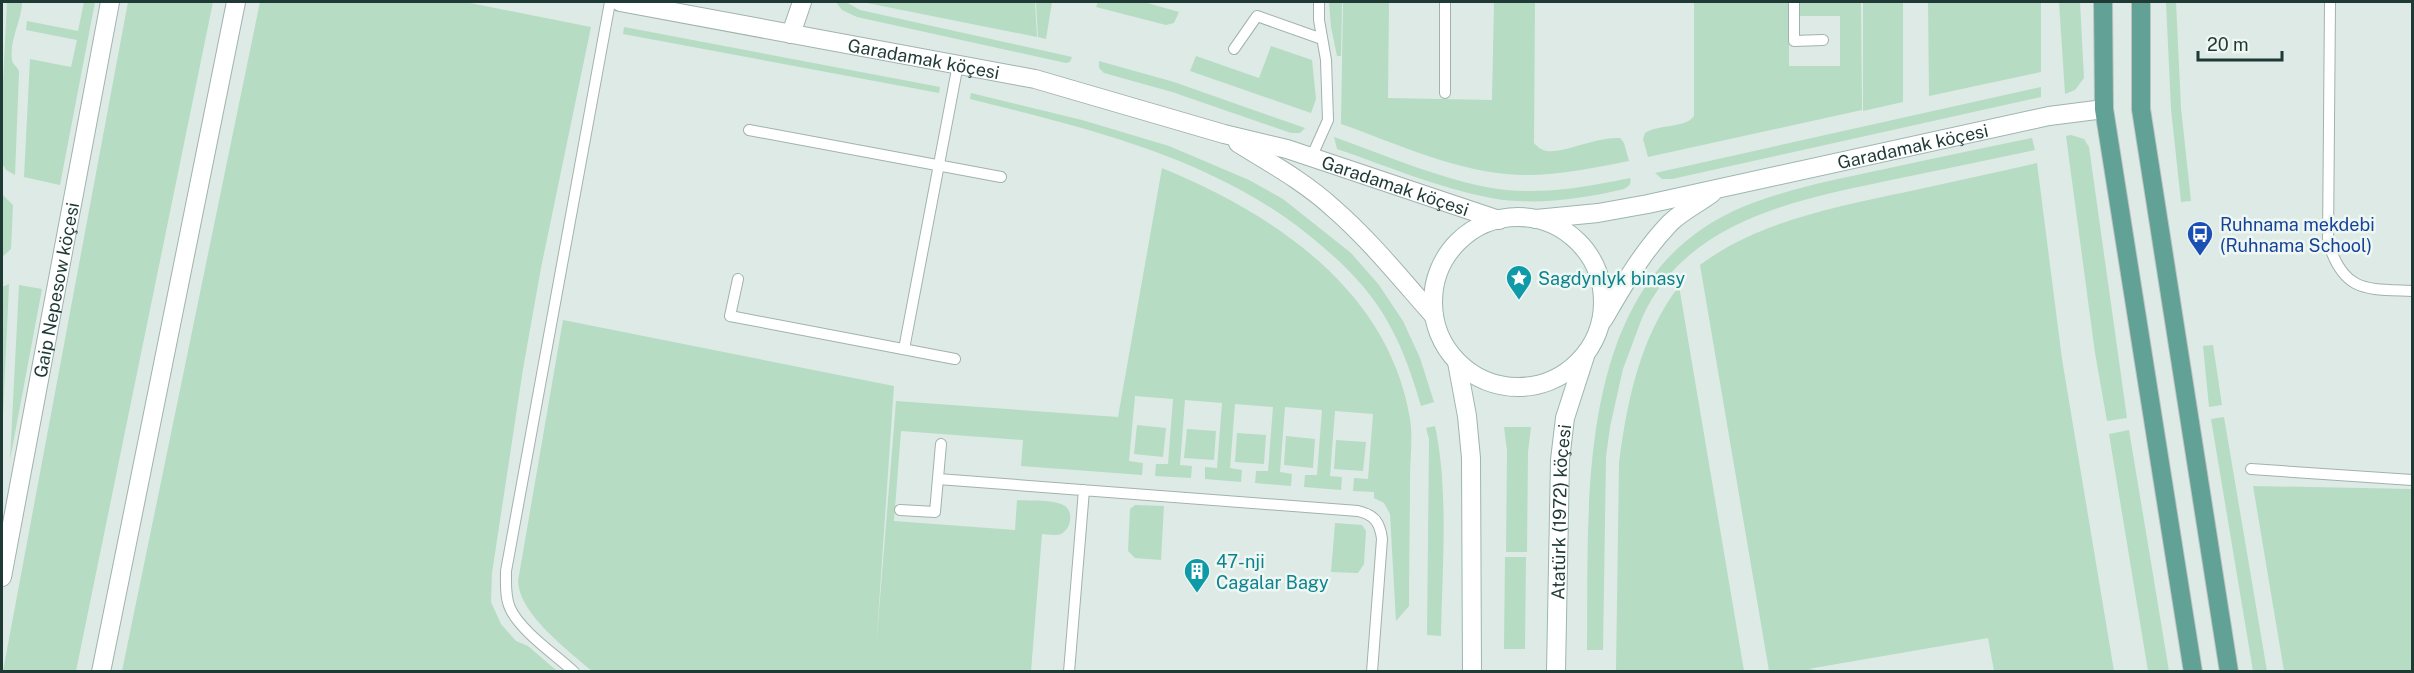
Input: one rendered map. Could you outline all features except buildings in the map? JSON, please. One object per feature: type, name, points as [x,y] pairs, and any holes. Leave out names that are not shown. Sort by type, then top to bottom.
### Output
[{"type":"main road","points":[[2103,2],[2104,108],[2193,672]]},
{"type":"main road","points":[[2141,2],[2141,109],[2229,672]]},
{"type":"street","name":"Gaip Nepesow köçesi","points":[[2,577],[110,2]]},
{"type":"street","points":[[101,672],[236,2]]},
{"type":"street","name":"Garadamak köçesi","points":[[620,2],[1035,79],[1224,134],[1287,149],[1499,220]]},
{"type":"street","points":[[791,34],[802,2]]},
{"type":"street","name":"Garadamak köçesi","points":[[1536,219],[1598,213],[2049,116],[2104,108]]},
{"type":"street","name":"Garadamak köçesi","points":[[1224,134],[1280,169],[1332,207],[1375,249],[1434,316]]},
{"type":"street","name":"Garadamak köçesi","points":[[1599,329],[1628,277],[1647,249],[1671,221],[1721,187]]},
{"type":"street","points":[[1517,217],[1536,219],[1558,227],[1578,241],[1592,260],[1601,282],[1603,306],[1599,329],[1585,354],[1568,371],[1546,382],[1523,387],[1498,385],[1476,376],[1457,362],[1442,341],[1434,316],[1435,284],[1447,255],[1461,239],[1479,227],[1499,220],[1517,217]]},
{"type":"street","name":"Atatürk (1972) köçesi","points":[[1556,672],[1560,460],[1565,418],[1585,354]]},
{"type":"street","points":[[1457,362],[1467,416],[1471,458],[1472,672]]},
{"type":"lane","points":[[574,672],[520,623],[510,608],[506,588],[506,571],[610,2]]},
{"type":"lane","points":[[1311,158],[1328,120],[1326,60],[1319,2]]},
{"type":"lane","points":[[1445,2],[1445,93]]},
{"type":"lane","points":[[1794,2],[1794,41],[1823,40]]},
{"type":"lane","points":[[2330,2],[2328,242],[2335,264],[2350,281],[2368,290],[2412,291]]},
{"type":"lane","points":[[1234,49],[1257,16],[1322,39]]},
{"type":"lane","points":[[904,349],[958,64]]},
{"type":"lane","points":[[749,130],[1001,177]]},
{"type":"lane","points":[[738,279],[730,316],[955,359]]},
{"type":"lane","points":[[900,510],[935,512],[941,444]]},
{"type":"lane","points":[[2251,469],[2412,480]]},
{"type":"lane","points":[[938,479],[1359,511],[1370,514],[1378,522],[1382,539],[1372,672]]},
{"type":"lane","points":[[1070,672],[1084,490]]},
{"type":"green space","points":[[7,2],[22,2],[12,53],[13,62],[19,72],[15,175],[6,170],[2,163],[2,103]]},
{"type":"green space","points":[[84,2],[95,2],[60,185],[24,177],[30,59],[71,67],[77,40],[26,30],[27,21],[78,31]]},
{"type":"green space","points":[[128,2],[213,2],[76,671],[3,671]]},
{"type":"green space","points":[[260,2],[465,2],[591,27],[541,268],[492,573],[491,602],[501,624],[516,641],[528,646],[557,671],[122,671]]},
{"type":"green space","points":[[836,2],[846,2],[860,10],[1072,57],[1070,62],[1066,63],[857,17],[842,10]]},
{"type":"green space","points":[[862,2],[1035,2],[1037,37]]},
{"type":"green space","points":[[1036,2],[1052,2],[1046,39],[1038,37]]},
{"type":"green space","points":[[1098,2],[1144,2],[1179,12],[1174,23],[1166,25],[1096,7]]},
{"type":"green space","points":[[1329,2],[1342,2],[1341,56],[1337,56]]},
{"type":"green space","points":[[1343,2],[1389,2],[1388,98],[1492,100],[1494,2],[1535,2],[1534,143],[1543,150],[1554,151],[1610,138],[1620,138],[1624,143],[1629,161],[1548,174],[1497,173],[1429,156],[1341,124]]},
{"type":"green space","points":[[1694,2],[1789,2],[1789,66],[1840,66],[1840,16],[1799,16],[1799,2],[1861,2],[1862,110],[1648,157],[1643,139],[1645,133],[1685,122],[1694,116]]},
{"type":"green space","points":[[1863,2],[1903,2],[1903,102],[1863,111]]},
{"type":"green space","points":[[1928,2],[2041,2],[2041,72],[1929,96]]},
{"type":"green space","points":[[2059,2],[2080,2],[2084,78],[2075,90],[2065,94]]},
{"type":"green space","points":[[2166,2],[2176,2],[2181,108],[2191,201],[2181,202],[2171,109]]},
{"type":"green space","points":[[624,27],[940,87],[939,93],[623,34]]},
{"type":"green space","points":[[1271,46],[1312,60],[1316,99],[1311,113],[1190,71],[1196,56],[1259,78]]},
{"type":"green space","points":[[1099,61],[1174,82],[1305,128],[1300,133],[1291,133],[1172,92],[1104,73],[1099,68]]},
{"type":"green space","points":[[2041,87],[2041,97],[1672,179],[1662,179],[1655,173]]},
{"type":"green space","points":[[971,93],[1082,120],[1169,146],[1249,180],[1283,199],[1351,253],[1379,285],[1403,321],[1420,358],[1434,402],[1421,406],[1400,345],[1369,293],[1333,255],[1284,217],[1244,192],[1200,170],[1156,152],[1064,123],[970,99]]},
{"type":"green space","points":[[2071,135],[2084,139],[2089,147],[2127,418],[2107,421],[2095,353],[2066,136]]},
{"type":"green space","points":[[1334,137],[1433,173],[1492,188],[1544,191],[1630,178],[1630,182],[1624,189],[1575,198],[1524,201],[1491,198],[1432,183],[1337,149]]},
{"type":"green space","points":[[2032,138],[2035,150],[1818,196],[1747,220],[1715,237],[1686,258],[1661,285],[1642,318],[1623,369],[1610,427],[1606,457],[1603,650],[1587,650],[1588,526],[1592,461],[1602,397],[1620,337],[1648,283],[1689,239],[1745,206],[1814,184]]},
{"type":"green space","points":[[2037,163],[2062,359],[2114,671],[1994,671],[1988,638],[1808,669],[1826,671],[1769,671],[1700,265],[1747,237],[1799,218]]},
{"type":"green space","points":[[1162,168],[1245,208],[1284,234],[1320,262],[1352,295],[1378,332],[1398,373],[1411,426],[1409,606],[1396,621],[1390,514],[1384,503],[1374,498],[1374,492],[1353,491],[1354,478],[1368,479],[1373,414],[1335,411],[1330,476],[1342,477],[1341,490],[1304,487],[1305,475],[1317,475],[1322,410],[1285,407],[1280,472],[1292,474],[1291,486],[1255,483],[1256,471],[1268,471],[1273,407],[1235,404],[1230,468],[1242,470],[1241,482],[1205,479],[1205,467],[1217,468],[1222,403],[1185,400],[1180,465],[1192,466],[1191,478],[1155,476],[1156,464],[1168,464],[1173,399],[1135,396],[1129,461],[1143,463],[1142,475],[1021,466],[1023,440],[901,431],[894,521],[1015,530],[1017,500],[1055,502],[1068,509],[1070,521],[1064,532],[1056,535],[1042,534],[1031,671],[592,671],[536,619],[521,594],[518,581],[563,320],[894,386],[876,648],[896,401],[1118,417]]},
{"type":"green space","points":[[2,194],[13,205],[11,249],[2,257]]},
{"type":"green space","points":[[9,284],[2,437],[2,287]]},
{"type":"green space","points":[[19,285],[42,289],[10,460]]},
{"type":"green space","points":[[1679,286],[1744,671],[1616,671],[1619,463],[1622,440],[1631,393],[1645,348],[1654,326]]},
{"type":"green space","points":[[2213,345],[2222,405],[2209,407],[2203,346]]},
{"type":"green space","points":[[2224,417],[2267,671],[2253,671],[2211,419]]},
{"type":"green space","points":[[1137,425],[1166,428],[1163,457],[1134,454]]},
{"type":"green space","points":[[1435,426],[1443,503],[1441,636],[1427,635],[1429,439],[1426,428]]},
{"type":"green space","points":[[1504,427],[1531,427],[1528,452],[1527,552],[1506,552],[1507,451]]},
{"type":"green space","points":[[1187,429],[1216,431],[1214,460],[1184,458]]},
{"type":"green space","points":[[2129,430],[2169,671],[2148,671],[2109,434]]},
{"type":"green space","points":[[1237,433],[1266,435],[1264,464],[1235,462]]},
{"type":"green space","points":[[1286,436],[1315,439],[1313,468],[1284,465]]},
{"type":"green space","points":[[1336,440],[1366,442],[1363,471],[1334,469]]},
{"type":"green space","points":[[2253,486],[2412,489],[2412,671],[2284,671]]},
{"type":"green space","points":[[1135,505],[1164,506],[1161,560],[1135,558],[1128,551],[1130,509]]},
{"type":"green space","points":[[1335,523],[1362,525],[1366,531],[1364,564],[1358,573],[1331,572]]},
{"type":"green space","points":[[1505,557],[1526,557],[1525,649],[1504,649]]},
{"type":"place","name":"Ruhnama mekdebi (Ruhnama School)","points":[[2200,257]]},
{"type":"place","name":"Sagdynlyk binasy","points":[[1519,301]]},
{"type":"place","name":"47-nji Cagalar Bagy","points":[[1197,594]]}]
